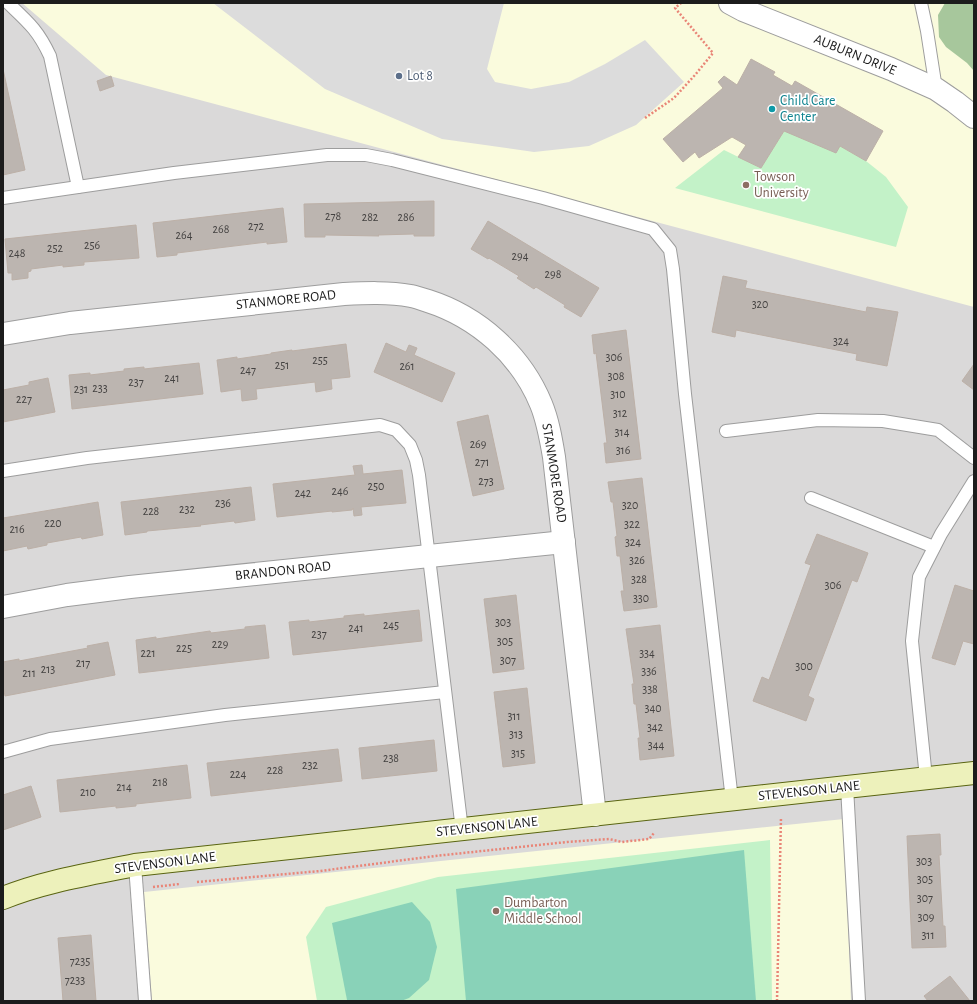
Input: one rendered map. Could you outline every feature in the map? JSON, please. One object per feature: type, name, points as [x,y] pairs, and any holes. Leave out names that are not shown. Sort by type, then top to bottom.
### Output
[{"type":"street","name":"AUBURN DRIVE","points":[[730,3],[743,10],[884,66],[936,89],[974,118]]},
{"type":"street","name":"STANMORE ROAD","points":[[3,334],[70,323],[344,294],[380,293],[412,296],[440,305],[465,317],[492,336],[512,357],[530,381],[541,403],[549,426],[554,457],[595,815]]},
{"type":"street","name":"BRANDON ROAD","points":[[3,607],[67,595],[130,587],[564,542]]},
{"type":"street","name":"STEVENSON LANE","points":[[3,898],[40,886],[135,865],[974,773]]},
{"type":"lane","points":[[8,3],[34,27],[43,40],[50,56],[78,187]]},
{"type":"lane","points":[[921,3],[936,89]]},
{"type":"lane","points":[[3,198],[174,173],[327,155],[366,155],[392,160],[535,196],[652,229],[670,250],[673,269],[685,394],[732,800]]},
{"type":"lane","points":[[726,431],[818,420],[883,421],[938,430],[974,458]]},
{"type":"lane","points":[[3,471],[87,458],[380,425],[396,430],[410,445],[420,476],[462,830]]},
{"type":"lane","points":[[926,778],[912,641],[919,577],[934,547],[974,481]]},
{"type":"lane","points":[[811,498],[934,547]]},
{"type":"lane","points":[[3,752],[50,739],[209,717],[445,692]]},
{"type":"lane","points":[[847,787],[859,1001]]},
{"type":"lane","points":[[135,865],[146,1001]]},
{"type":"path","points":[[645,118],[674,98],[713,53],[675,8],[681,3]]},
{"type":"path","points":[[777,1001],[781,817]]},
{"type":"path","points":[[190,883],[320,871],[427,857],[567,842],[609,839],[622,842],[649,839],[654,833]]},
{"type":"path","points":[[137,889],[182,884]]},
{"type":"shaded area","points":[[3,3],[32,3],[974,305],[974,1001],[3,1001]]},
{"type":"shaded area","name":"Towson University","points":[[22,3],[974,3],[974,307],[106,75]]},
{"type":"shaded area","name":"Lot 8","points":[[213,3],[504,3],[487,69],[495,82],[531,89],[569,82],[605,64],[645,40],[684,82],[636,125],[589,146],[534,152],[442,139],[325,89]]},
{"type":"shaded area","name":"Dumbarton Middle School","points":[[844,819],[851,1001],[152,1001],[144,892]]},
{"type":"green space","points":[[945,3],[974,3],[974,71],[967,63],[946,47],[939,37],[938,15]]},
{"type":"green space","points":[[784,131],[840,146],[866,161],[886,177],[908,207],[896,247],[675,188],[724,150],[761,168]]},
{"type":"green space","points":[[770,840],[772,1001],[317,1001],[306,937],[326,907],[438,877]]},
{"type":"green space","points":[[744,850],[756,1001],[466,1001],[456,889]]},
{"type":"green space","points":[[412,902],[430,922],[437,947],[429,980],[409,998],[401,1001],[347,1000],[332,923]]},
{"type":"building","name":"Child Care Center","points":[[751,59],[775,72],[773,75],[792,86],[795,81],[883,131],[866,161],[840,146],[836,153],[784,131],[761,168],[738,157],[746,145],[732,137],[699,158],[695,152],[683,162],[663,139],[723,88],[718,82],[724,76],[737,85]]},
{"type":"building","points":[[3,69],[25,170],[3,175]]},
{"type":"building","points":[[111,76],[114,86],[100,91],[97,81]]},
{"type":"building","points":[[434,201],[434,236],[414,236],[414,234],[378,235],[379,236],[325,235],[325,237],[305,237],[304,204]]},
{"type":"building","points":[[283,208],[287,242],[267,244],[267,242],[177,253],[177,255],[157,257],[153,223]]},
{"type":"building","points":[[488,221],[599,288],[581,317],[536,287],[534,289],[517,278],[519,276],[471,249]]},
{"type":"building","points":[[136,225],[139,258],[84,262],[84,265],[63,267],[63,265],[31,269],[31,271],[28,272],[28,278],[12,280],[12,273],[8,273],[5,239]]},
{"type":"building","points":[[723,276],[747,281],[745,288],[866,312],[867,307],[898,312],[887,366],[856,360],[857,354],[736,330],[735,337],[712,332]]},
{"type":"building","points":[[626,330],[641,459],[606,463],[604,443],[607,443],[596,353],[594,354],[592,335]]},
{"type":"building","points":[[386,343],[406,352],[409,345],[417,348],[414,355],[455,373],[442,402],[374,372]]},
{"type":"building","points":[[346,344],[350,377],[331,379],[332,389],[316,392],[315,382],[256,389],[257,399],[242,401],[241,389],[221,392],[217,360],[237,357],[237,359],[292,350]]},
{"type":"building","points":[[199,363],[203,394],[72,409],[69,375],[90,373],[90,375],[124,371],[124,369],[144,367],[144,369]]},
{"type":"building","points":[[974,364],[974,390],[962,381]]},
{"type":"building","points":[[48,378],[55,412],[3,422],[3,390],[29,385],[29,382]]},
{"type":"building","points":[[488,415],[504,489],[473,496],[457,422]]},
{"type":"building","points":[[362,465],[363,474],[402,470],[406,503],[361,507],[362,515],[354,516],[353,508],[352,510],[277,517],[273,484],[355,475],[353,466]]},
{"type":"building","points":[[642,478],[657,607],[624,611],[621,591],[624,591],[620,556],[617,556],[615,537],[617,536],[613,502],[611,502],[608,482]]},
{"type":"building","points":[[251,487],[255,520],[147,531],[125,535],[121,502]]},
{"type":"building","points":[[98,502],[103,535],[47,543],[47,545],[28,549],[27,546],[3,551],[3,518]]},
{"type":"building","points":[[817,534],[868,553],[857,582],[852,580],[808,696],[814,699],[806,721],[753,701],[762,677],[769,680],[811,565],[805,563]]},
{"type":"building","points":[[955,585],[974,591],[974,644],[963,641],[955,665],[932,658]]},
{"type":"building","points":[[516,595],[524,669],[493,673],[484,599]]},
{"type":"building","points":[[419,610],[422,641],[293,655],[289,622],[309,620],[309,622],[344,618],[344,616],[364,614],[364,616]]},
{"type":"building","points":[[265,625],[269,658],[139,673],[136,640],[156,637],[156,639],[210,631],[211,633]]},
{"type":"building","points":[[660,625],[674,756],[640,760],[638,738],[640,738],[636,704],[634,704],[632,684],[634,684],[626,629]]},
{"type":"building","points":[[108,642],[115,675],[5,696],[3,686],[3,662],[19,659],[19,661],[88,648],[87,646]]},
{"type":"building","points":[[527,688],[535,763],[503,767],[494,692]]},
{"type":"building","points":[[434,740],[437,771],[362,779],[359,748]]},
{"type":"building","points":[[338,749],[342,781],[211,796],[207,763]]},
{"type":"building","points":[[187,765],[191,798],[136,804],[136,806],[116,808],[116,806],[60,812],[57,780]]},
{"type":"building","points":[[31,786],[41,817],[3,830],[3,795]]},
{"type":"building","points":[[940,834],[941,855],[939,855],[943,926],[945,926],[946,947],[912,948],[907,836]]},
{"type":"building","points":[[91,935],[96,1001],[63,1001],[58,938]]},
{"type":"building","points":[[950,976],[970,1001],[928,1001],[924,996]]},
{"type":"place","name":"Lot 8","points":[[399,76]]},
{"type":"place","name":"Child Care Center","points":[[772,109]]},
{"type":"place","name":"Towson University","points":[[746,185]]},
{"type":"place","name":"Dumbarton Middle School","points":[[496,911]]}]
